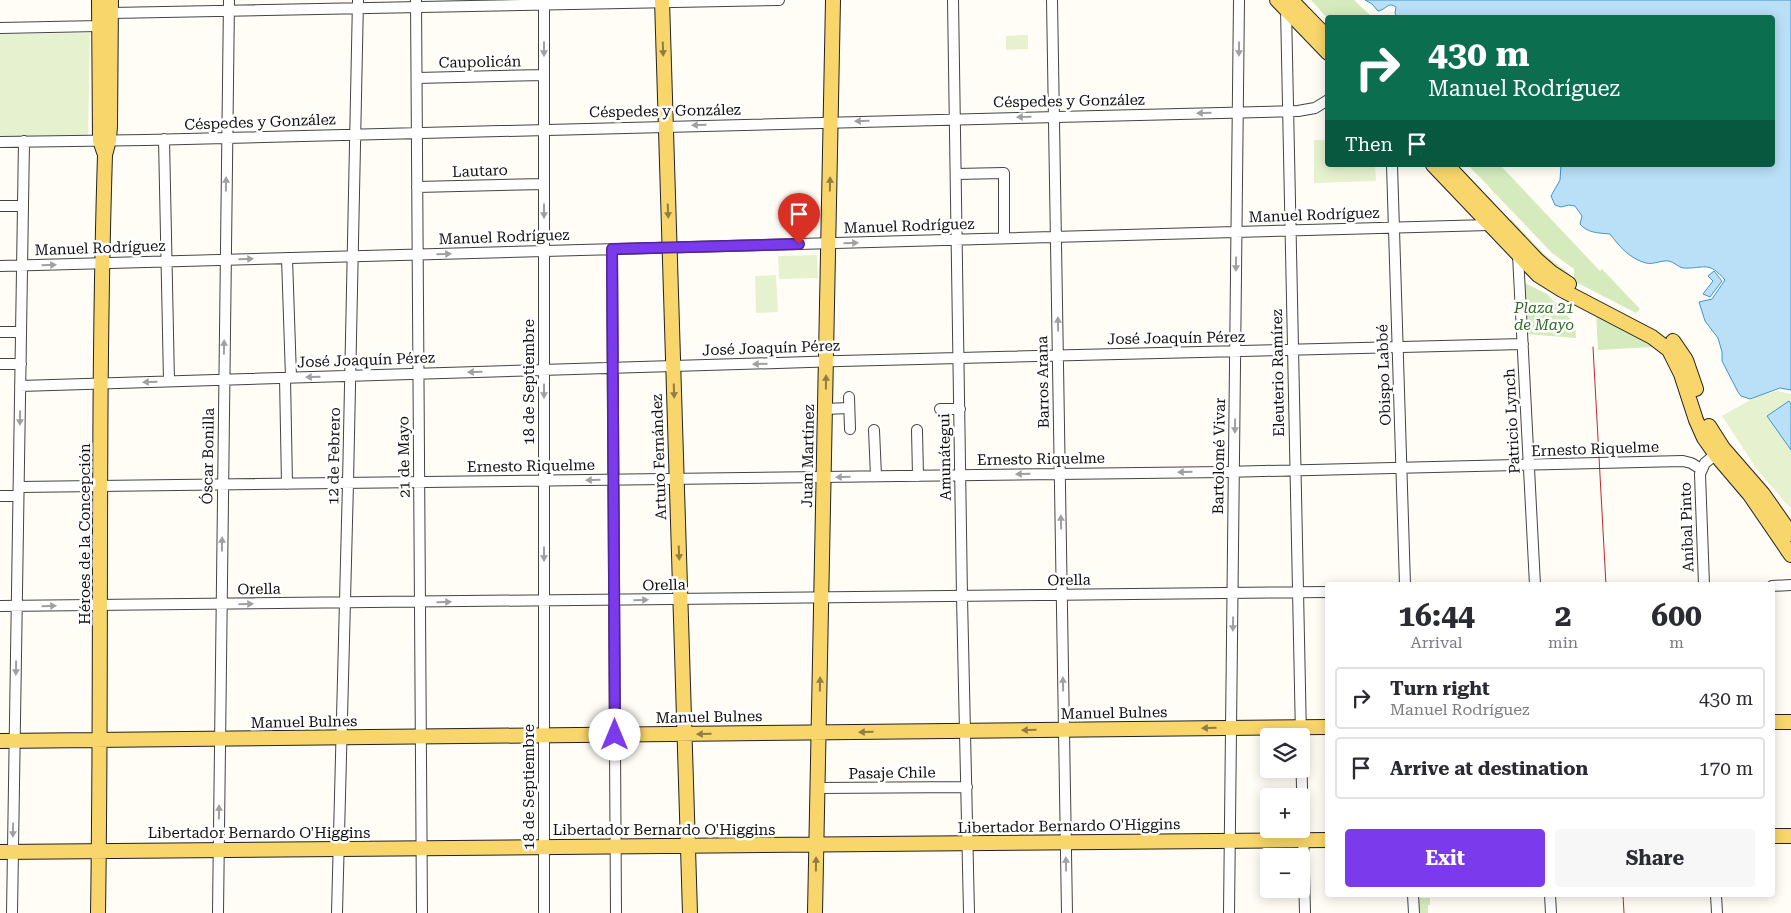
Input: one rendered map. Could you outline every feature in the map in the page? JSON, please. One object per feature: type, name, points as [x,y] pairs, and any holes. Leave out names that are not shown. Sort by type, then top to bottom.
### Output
[{"type":"main road","name":"Héroes de la Concepción","points":[[98,913],[102,263],[105,155],[99,0]]},
{"type":"main road","name":"Juan Martínez","points":[[815,913],[833,0]]},
{"type":"main road","name":"Arturo Fernández","points":[[662,1],[690,913]]},
{"type":"main road","points":[[1284,2],[1325,36]]},
{"type":"main road","points":[[1284,2],[1325,50]]},
{"type":"main road","name":"Héroes de la Concepción","points":[[104,140],[111,6]]},
{"type":"main road","points":[[1435,167],[1538,275],[1553,285],[1652,337],[1665,346],[1681,374],[1700,429],[1719,451],[1763,494],[1791,534]]},
{"type":"main road","points":[[1450,167],[1537,260],[1552,273],[1569,284],[1654,327],[1670,338],[1686,360],[1719,451],[1791,555]]},
{"type":"main road","points":[[1775,722],[1791,722]]},
{"type":"main road","name":"Manuel Bulnes","points":[[0,741],[1232,728],[1260,730]]},
{"type":"main road","name":"Manuel Bulnes","points":[[1310,730],[1325,728]]},
{"type":"main road","points":[[1775,836],[1791,836]]},
{"type":"main road","name":"Libertador Bernardo O'Higgins","points":[[6,852],[1325,840]]},
{"type":"street","points":[[0,28],[100,26],[111,6],[779,0]]},
{"type":"street","name":"Amunátegui","points":[[953,0],[969,913]]},
{"type":"street","name":"Barros Arana","points":[[1052,0],[1067,913]]},
{"type":"street","name":"Bartolomé Vivar","points":[[1230,913],[1240,0]]},
{"type":"street","name":"18 de Septiembre","points":[[544,2],[544,913]]},
{"type":"street","name":"Eleuterio Ramírez","points":[[1284,2],[1301,728]]},
{"type":"street","name":"12 de Febrero","points":[[337,913],[358,4]]},
{"type":"street","name":"21 de Mayo","points":[[416,4],[422,913]]},
{"type":"street","name":"Óscar Bonilla","points":[[218,913],[229,5]]},
{"type":"street","name":"Caupolicán","points":[[417,78],[544,75]]},
{"type":"street","name":"Céspedes y González","points":[[0,142],[1288,111],[1310,109],[1325,102]]},
{"type":"street","points":[[164,139],[169,381]]},
{"type":"street","points":[[12,913],[6,852],[15,741],[24,142]]},
{"type":"street","name":"Obispo Labbé","points":[[1392,167],[1405,582]]},
{"type":"street","points":[[956,174],[1004,173],[1004,238]]},
{"type":"street","name":"Lautaro","points":[[417,188],[544,184]]},
{"type":"street","points":[[0,206],[23,206]]},
{"type":"street","name":"Manuel Rodríguez","points":[[0,266],[1489,225]]},
{"type":"street","points":[[612,249],[616,913]]},
{"type":"street","name":"Patricio Lynch","points":[[1518,255],[1535,582]]},
{"type":"street","points":[[287,258],[287,484]]},
{"type":"street","points":[[0,332],[21,332]]},
{"type":"street","name":"José Joaquín Pérez","points":[[20,386],[959,358],[1523,344]]},
{"type":"street","points":[[0,364],[20,364]]},
{"type":"street","points":[[849,397],[850,429]]},
{"type":"street","points":[[825,409],[849,408]]},
{"type":"street","points":[[940,409],[960,409]]},
{"type":"street","points":[[874,430],[876,476]]},
{"type":"street","points":[[917,430],[918,476]]},
{"type":"street","name":"Aníbal Pinto","points":[[1704,582],[1701,469],[1719,451]]},
{"type":"street","name":"Ernesto Riquelme","points":[[0,496],[18,492],[101,486],[1060,474],[1529,466],[1683,461],[1701,469]]},
{"type":"street","points":[[1775,586],[1791,585]]},
{"type":"street","name":"Orella","points":[[0,606],[1325,592]]},
{"type":"street","points":[[1302,778],[1305,913]]},
{"type":"street","name":"Pasaje Chile","points":[[818,788],[967,787]]},
{"type":"street","points":[[1413,897],[1414,913]]},
{"type":"street","points":[[1550,897],[1551,913]]},
{"type":"street","points":[[1716,897],[1717,913]]},
{"type":"green space","points":[[1311,0],[1354,0],[1370,15],[1325,15]]},
{"type":"green space","points":[[90,33],[88,139],[0,138],[0,34]]},
{"type":"green space","points":[[1028,35],[1028,49],[1006,50],[1006,36]]},
{"type":"green space","points":[[1314,140],[1325,140],[1325,167],[1375,167],[1376,181],[1314,183]]},
{"type":"green space","points":[[1470,167],[1502,167],[1600,271],[1602,269],[1640,309],[1636,313],[1574,281],[1574,269],[1552,253]]},
{"type":"green space","points":[[1511,219],[1544,254],[1568,273],[1569,276],[1560,273],[1507,222]]},
{"type":"green space","points":[[817,255],[818,278],[779,279],[778,256]]},
{"type":"green space","points":[[776,275],[778,312],[756,313],[755,276]]},
{"type":"green space","name":"Plaza 21 de Mayo","points":[[1525,283],[1547,294],[1575,324],[1576,338],[1526,334]]},
{"type":"green space","points":[[1596,312],[1653,343],[1653,347],[1598,350]]},
{"type":"green space","points":[[1778,391],[1791,394],[1791,509],[1758,471],[1722,416],[1759,395]]},
{"type":"green space","points":[[1420,898],[1430,898],[1428,913],[1416,913],[1415,902]]},
{"type":"water","points":[[1365,0],[1791,0],[1791,390],[1780,388],[1750,399],[1741,396],[1738,392],[1722,361],[1722,352],[1718,338],[1705,321],[1699,302],[1712,299],[1725,280],[1719,274],[1706,267],[1683,268],[1669,261],[1649,263],[1640,261],[1625,252],[1610,234],[1594,232],[1583,227],[1580,224],[1582,216],[1575,206],[1561,207],[1555,205],[1551,196],[1560,180],[1561,167],[1775,167],[1775,15],[1396,15],[1396,7],[1393,5],[1378,11]]},
{"type":"water","points":[[1714,271],[1722,281],[1710,297],[1703,294],[1713,281],[1708,276]]},
{"type":"water","points":[[1789,401],[1791,404],[1791,450],[1767,416]]},
{"type":"tram line","points":[[1593,347],[1606,582]]},
{"type":"tram line","points":[[1623,897],[1624,913]]},
{"type":"route","points":[[615,735],[612,249],[799,244]]}]
